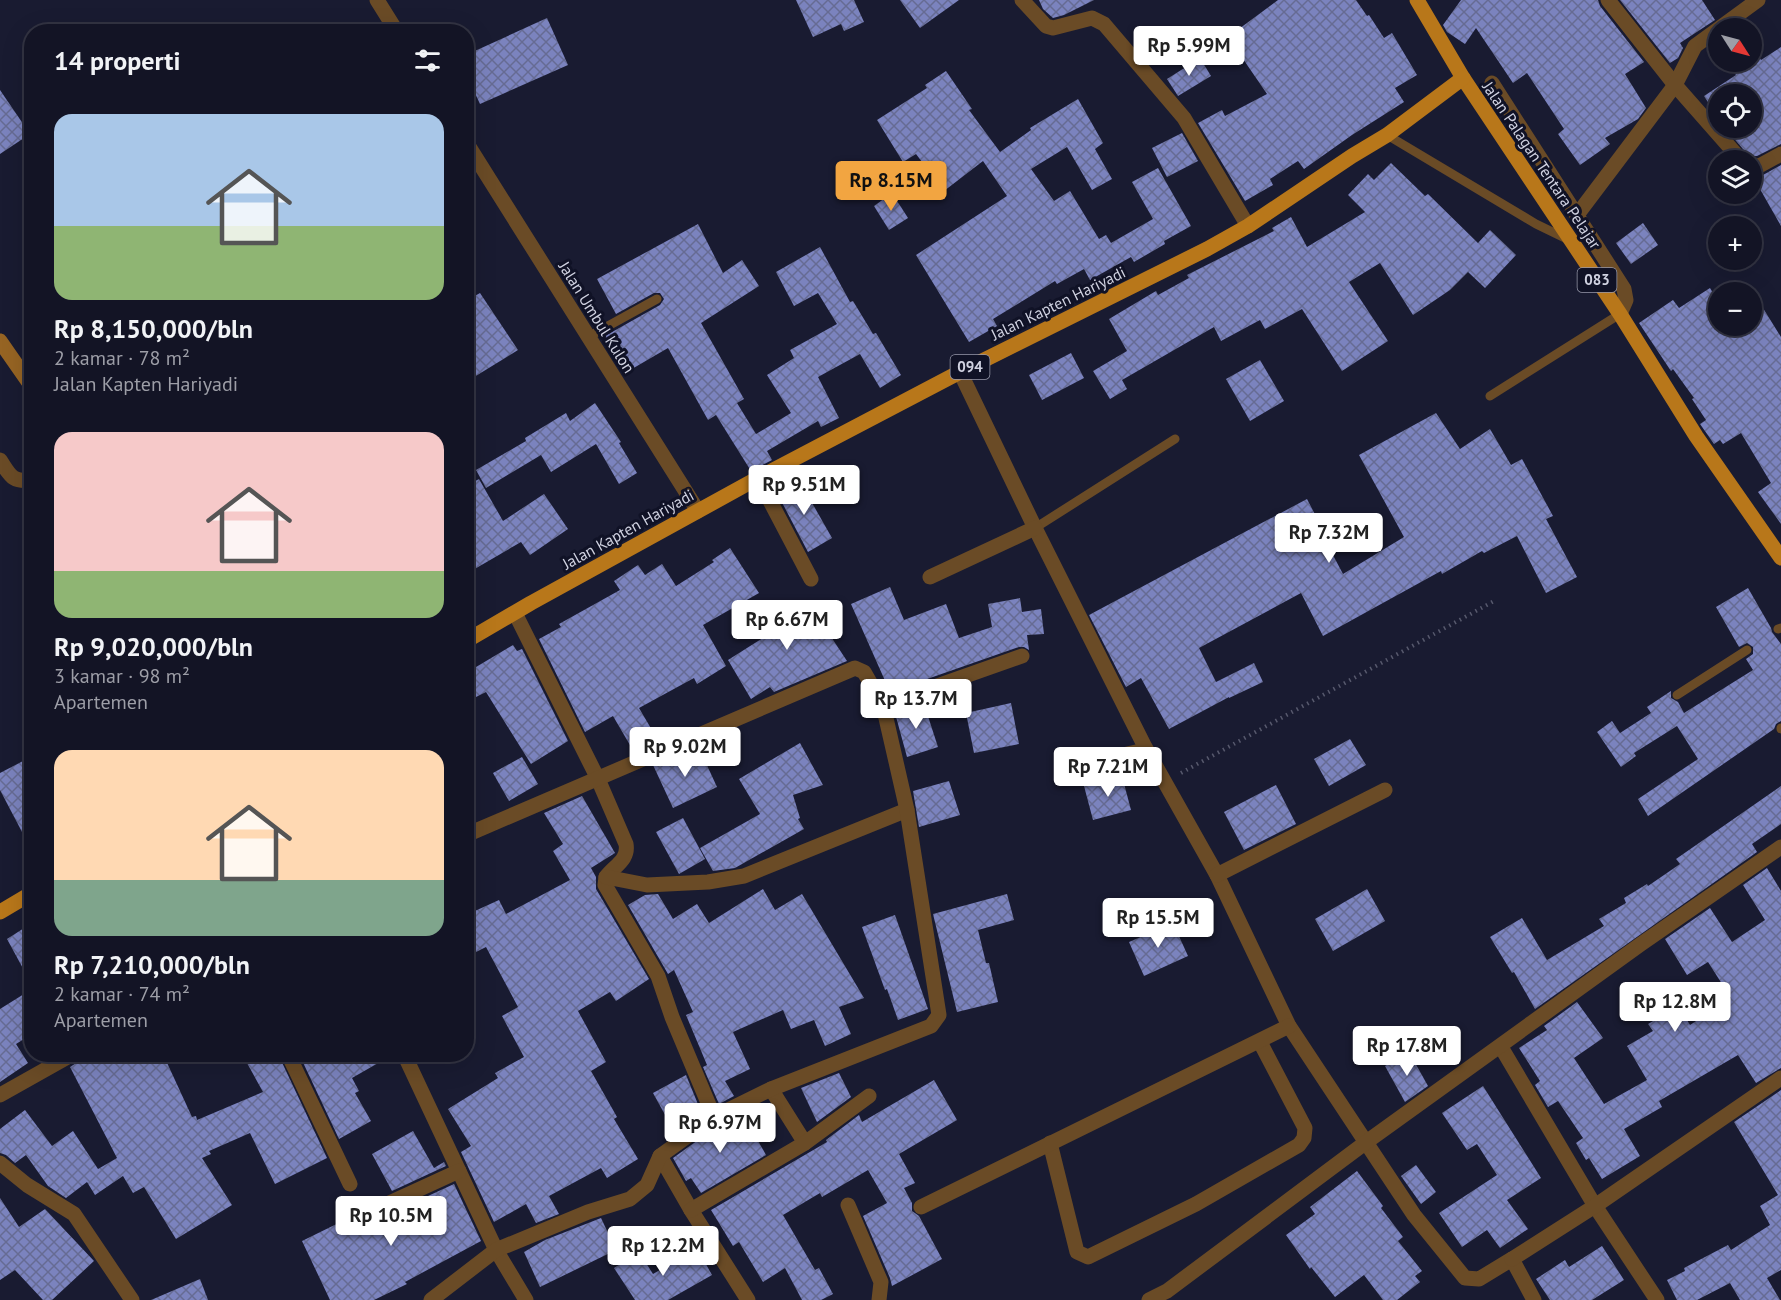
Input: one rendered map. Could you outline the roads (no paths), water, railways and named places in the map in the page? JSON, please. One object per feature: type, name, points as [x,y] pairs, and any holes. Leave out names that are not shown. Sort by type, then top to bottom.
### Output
[{"type":"main road","name":"Jalan Palagan Tentara Pelajar","points":[[1417,0],[1463,78],[1620,314],[1696,436],[1780,556]]},
{"type":"main road","name":"Jalan Kapten Hariyadi","points":[[474,636],[758,478],[960,372],[1207,249],[1248,226],[1387,135],[1463,78]]},
{"type":"main road","points":[[0,341],[24,376]]},
{"type":"main road","points":[[0,912],[24,898]]},
{"type":"street","points":[[377,0],[392,24]]},
{"type":"street","points":[[1022,0],[1046,26],[1053,28],[1092,18],[1104,24],[1184,118],[1248,226]]},
{"type":"street","points":[[1608,0],[1675,85],[1732,150]]},
{"type":"street","points":[[1577,215],[1675,85],[1695,46],[1751,2]]},
{"type":"street","points":[[1492,83],[1624,289],[1626,300],[1620,314]]},
{"type":"street","points":[[1762,164],[1781,154]]},
{"type":"street","name":"Jalan Umbul Kulon","points":[[474,155],[698,511]]},
{"type":"street","points":[[960,372],[1145,747],[1217,875],[1289,1026],[1414,1215],[1464,1278],[1479,1279],[1512,1259],[1595,1206],[1781,1078]]},
{"type":"street","points":[[0,460],[12,477],[24,481]]},
{"type":"street","points":[[758,478],[811,579]]},
{"type":"street","points":[[930,577],[1035,528]]},
{"type":"street","points":[[515,613],[598,779],[627,844],[628,851],[624,859],[606,877],[605,885],[658,976],[672,1017],[714,1117]]},
{"type":"street","points":[[883,705],[1022,656]]},
{"type":"street","points":[[430,1300],[496,1250],[588,1212],[630,1199],[647,1185],[660,1156],[714,1117],[771,1089],[931,1026],[939,1015],[907,810],[883,705],[864,672],[855,668],[474,832]]},
{"type":"street","points":[[1217,875],[1384,790]]},
{"type":"street","points":[[606,877],[647,885],[708,882],[744,876],[907,810]]},
{"type":"street","points":[[1149,1300],[1169,1296],[1365,1143],[1641,944],[1780,850]]},
{"type":"street","points":[[921,1207],[1289,1026]]},
{"type":"street","points":[[1050,1143],[1077,1252],[1088,1257],[1196,1204],[1299,1145],[1304,1137],[1305,1128],[1260,1042]]},
{"type":"street","points":[[1501,1047],[1595,1206],[1657,1300]]},
{"type":"street","points":[[0,1095],[59,1062]]},
{"type":"street","points":[[292,1062],[350,1184]]},
{"type":"street","points":[[408,1062],[496,1250],[526,1300]]},
{"type":"street","points":[[771,1089],[805,1143]]},
{"type":"street","points":[[691,1210],[805,1143],[869,1096]]},
{"type":"street","points":[[660,1156],[748,1300]]},
{"type":"street","points":[[0,1162],[27,1185],[74,1214],[132,1300]]},
{"type":"street","points":[[374,1210],[459,1171]]},
{"type":"street","points":[[848,1204],[881,1281],[879,1300]]},
{"type":"street","points":[[1512,1259],[1534,1300]]},
{"type":"lane","points":[[1387,135],[1536,224],[1571,241]]},
{"type":"lane","points":[[588,337],[657,299]]},
{"type":"lane","points":[[1490,396],[1620,314]]},
{"type":"lane","points":[[1035,528],[1175,439]]},
{"type":"lane","points":[[1677,695],[1747,650]]},
{"type":"lane","points":[[1076,763],[1145,747]]}]
